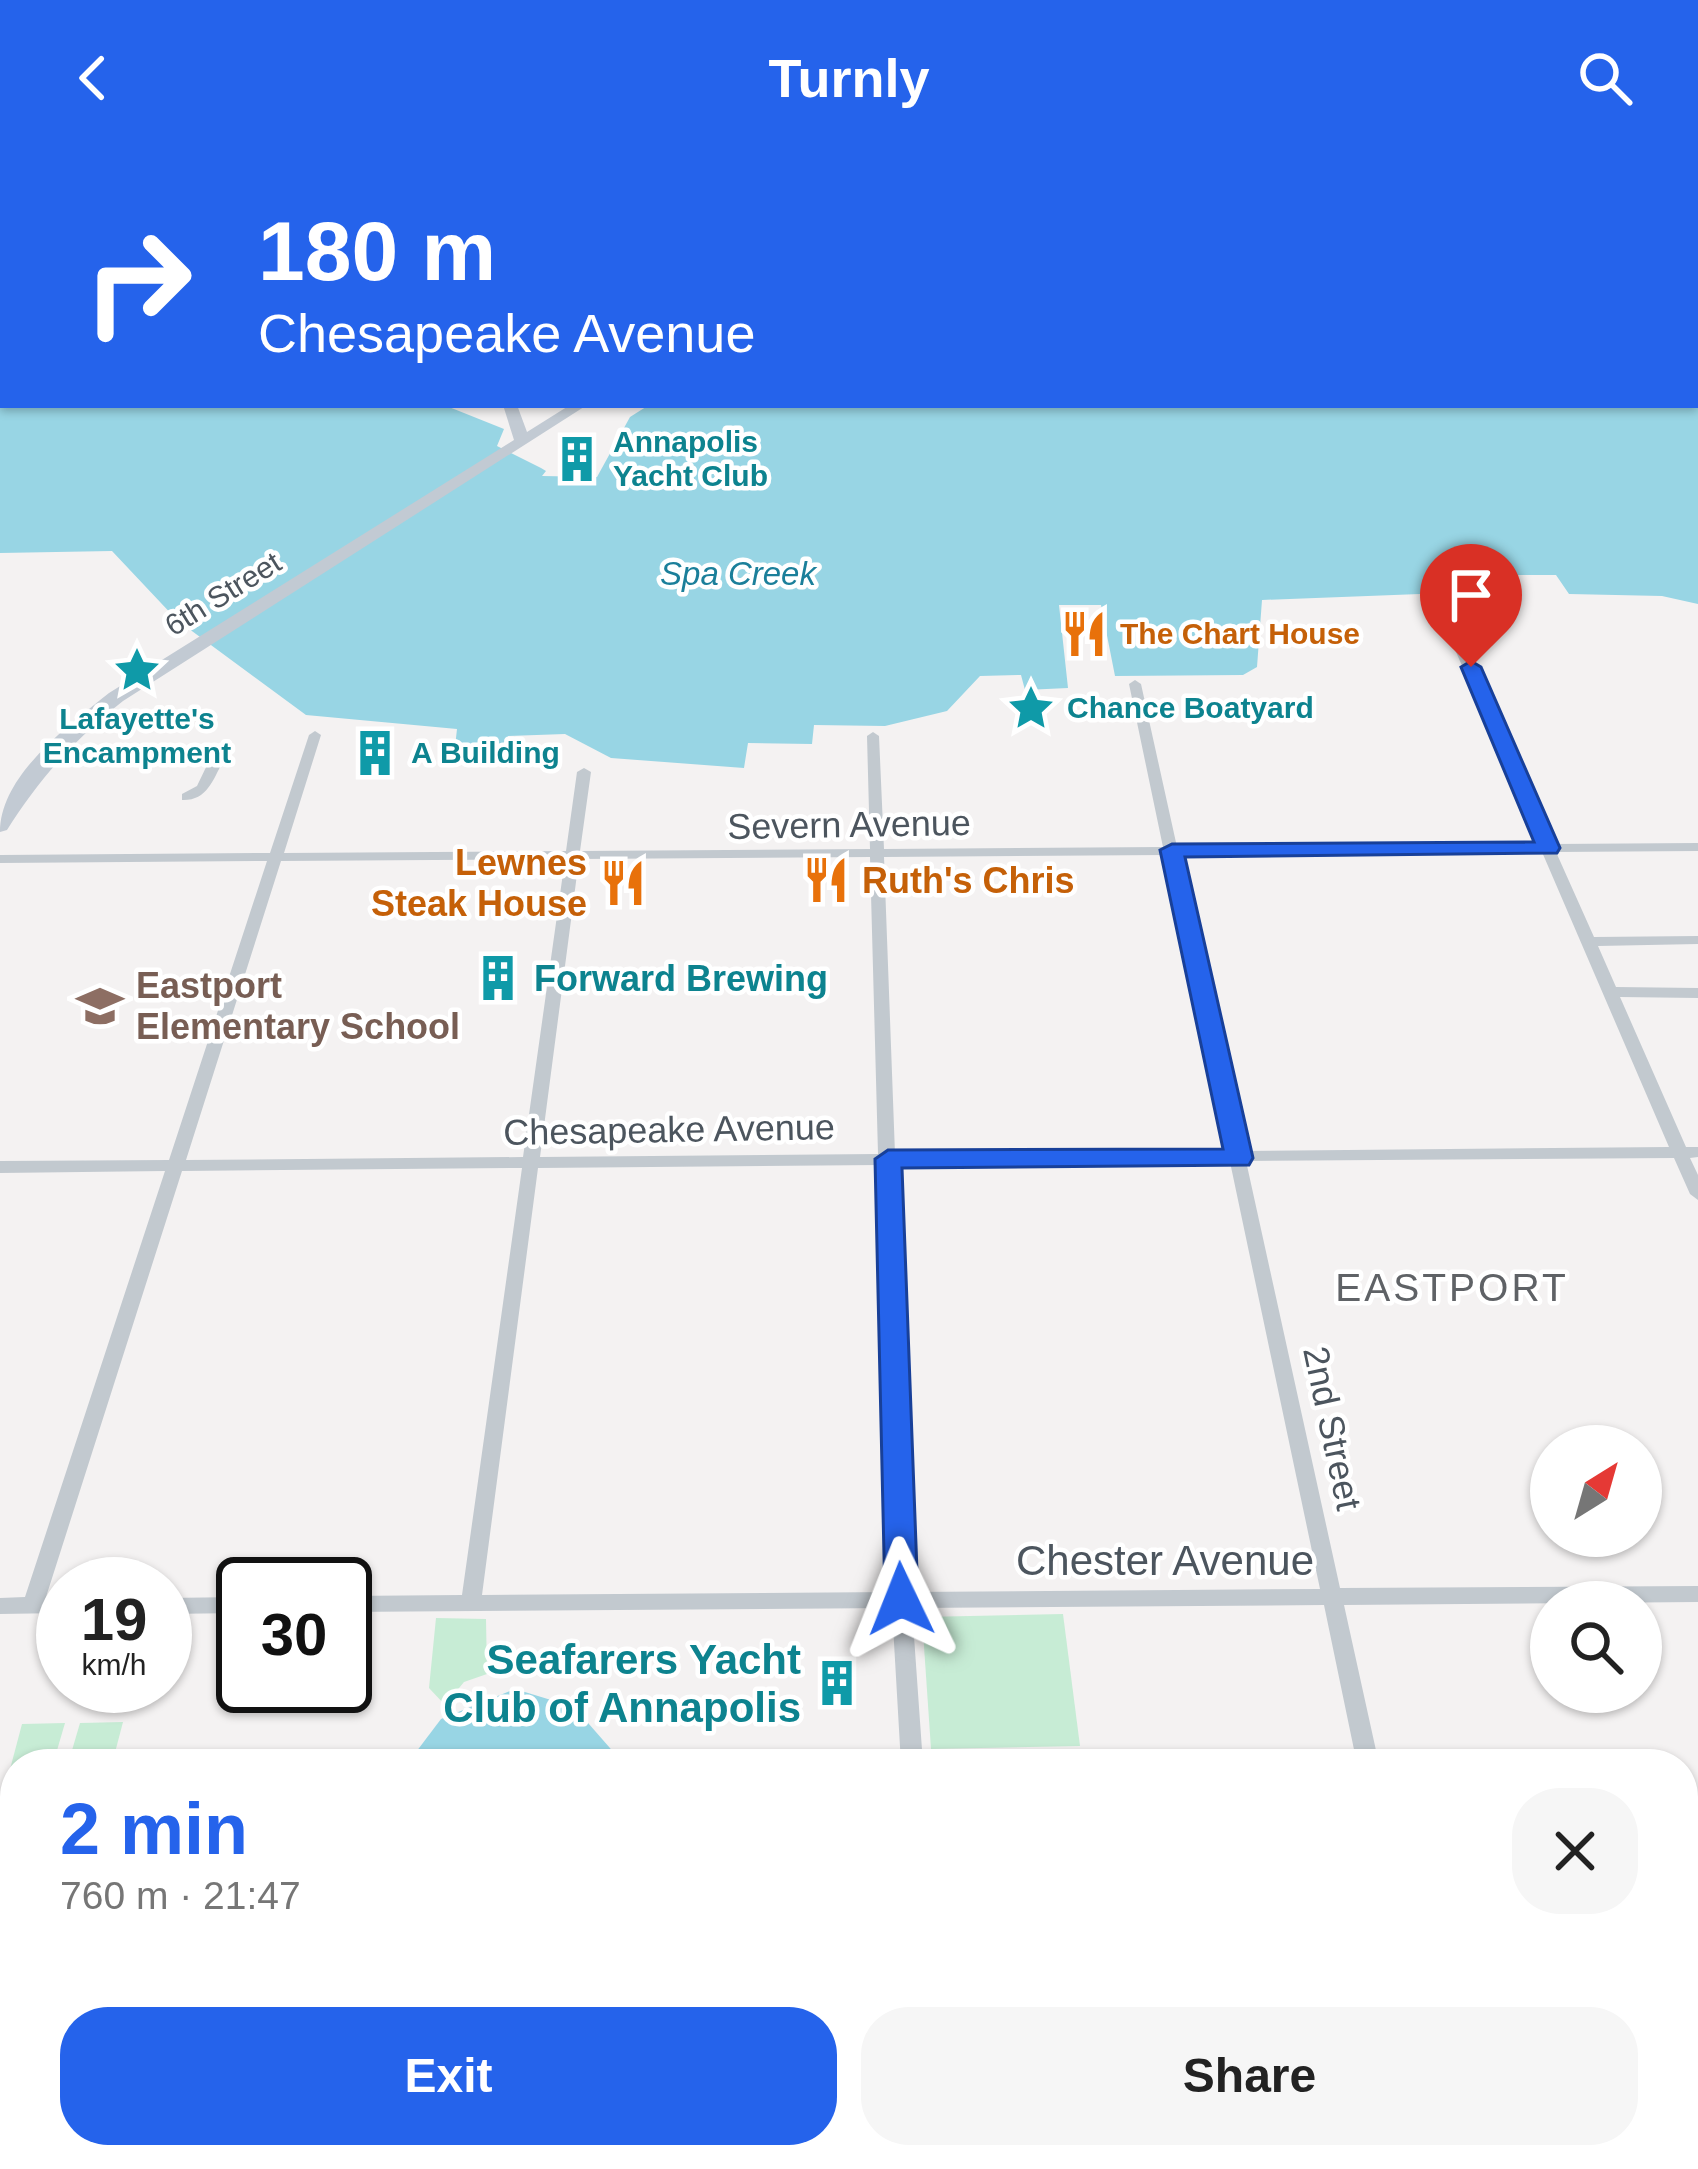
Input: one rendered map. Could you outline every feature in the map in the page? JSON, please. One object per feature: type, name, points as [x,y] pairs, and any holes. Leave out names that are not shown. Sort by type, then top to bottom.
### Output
[{"type":"main road","points":[[510,408],[516,445]]},
{"type":"main road","name":"6th Street","points":[[0,826],[34,775],[76,729],[154,671],[575,408]]},
{"type":"street","points":[[1440,601],[1587,942],[1689,1152],[1698,1194]]},
{"type":"street","name":"2nd Street","points":[[1135,684],[1365,1749]]},
{"type":"street","points":[[32,1605],[315,735]]},
{"type":"street","points":[[873,736],[901,1599],[911,1749]]},
{"type":"street","points":[[187,797],[203,788],[216,761]]},
{"type":"street","points":[[471,1601],[584,772]]},
{"type":"street","name":"Severn Avenue","points":[[0,859],[1698,847]]},
{"type":"street","points":[[1587,942],[1698,940]]},
{"type":"street","points":[[1610,992],[1698,993]]},
{"type":"street","name":"Chesapeake Avenue","points":[[0,1167],[1689,1152]]},
{"type":"street","name":"Chester Avenue","points":[[372,1603],[1698,1594]]},
{"type":"street","points":[[0,1606],[36,1605]]},
{"type":"green space","points":[[1063,1614],[1080,1746],[931,1749],[922,1617]]},
{"type":"green space","points":[[436,1618],[486,1619],[487,1674],[464,1682],[445,1705],[429,1688]]},
{"type":"green space","points":[[123,1722],[116,1749],[72,1749],[80,1723]]},
{"type":"green space","points":[[65,1723],[57,1749],[15,1749],[22,1724]]},
{"type":"water","name":"Spa Creek","points":[[0,408],[452,408],[504,429],[497,446],[546,471],[542,476],[597,477],[630,417],[644,408],[1698,408],[1698,604],[1662,596],[1569,594],[1556,575],[1451,575],[1446,593],[1262,600],[1257,667],[1243,675],[1115,676],[1101,605],[1059,605],[1068,688],[1025,690],[1021,675],[980,676],[947,711],[885,726],[814,725],[812,744],[748,743],[744,768],[611,758],[565,734],[508,736],[509,746],[455,747],[457,729],[306,715],[177,620],[112,551],[0,553]]},
{"type":"water","points":[[515,1689],[574,1707],[611,1749],[418,1749],[441,1719]]},
{"type":"place","name":"Annapolis Yacht Club","points":[[577,459]]},
{"type":"place","name":"The Chart House","points":[[1084,634]]},
{"type":"place","name":"Lafayette's Encampment","points":[[137,670]]},
{"type":"place","name":"Chance Boatyard","points":[[1031,708]]},
{"type":"place","name":"A Building","points":[[375,753]]},
{"type":"place","name":"Ruth's Chris","points":[[826,880]]},
{"type":"place","name":"Lewnes Steak House","points":[[623,883]]},
{"type":"place","name":"Forward Brewing","points":[[498,978]]},
{"type":"place","name":"Eastport Elementary School","points":[[100,1006]]},
{"type":"place","name":"Seafarers Yacht Club of Annapolis","points":[[837,1683]]},
{"type":"district","name":"EASTPORT","points":[[1452,1287]]},
{"type":"route","points":[[901,1599],[888,1159],[1239,1158],[1172,850],[1549,848],[1471,667]]}]
